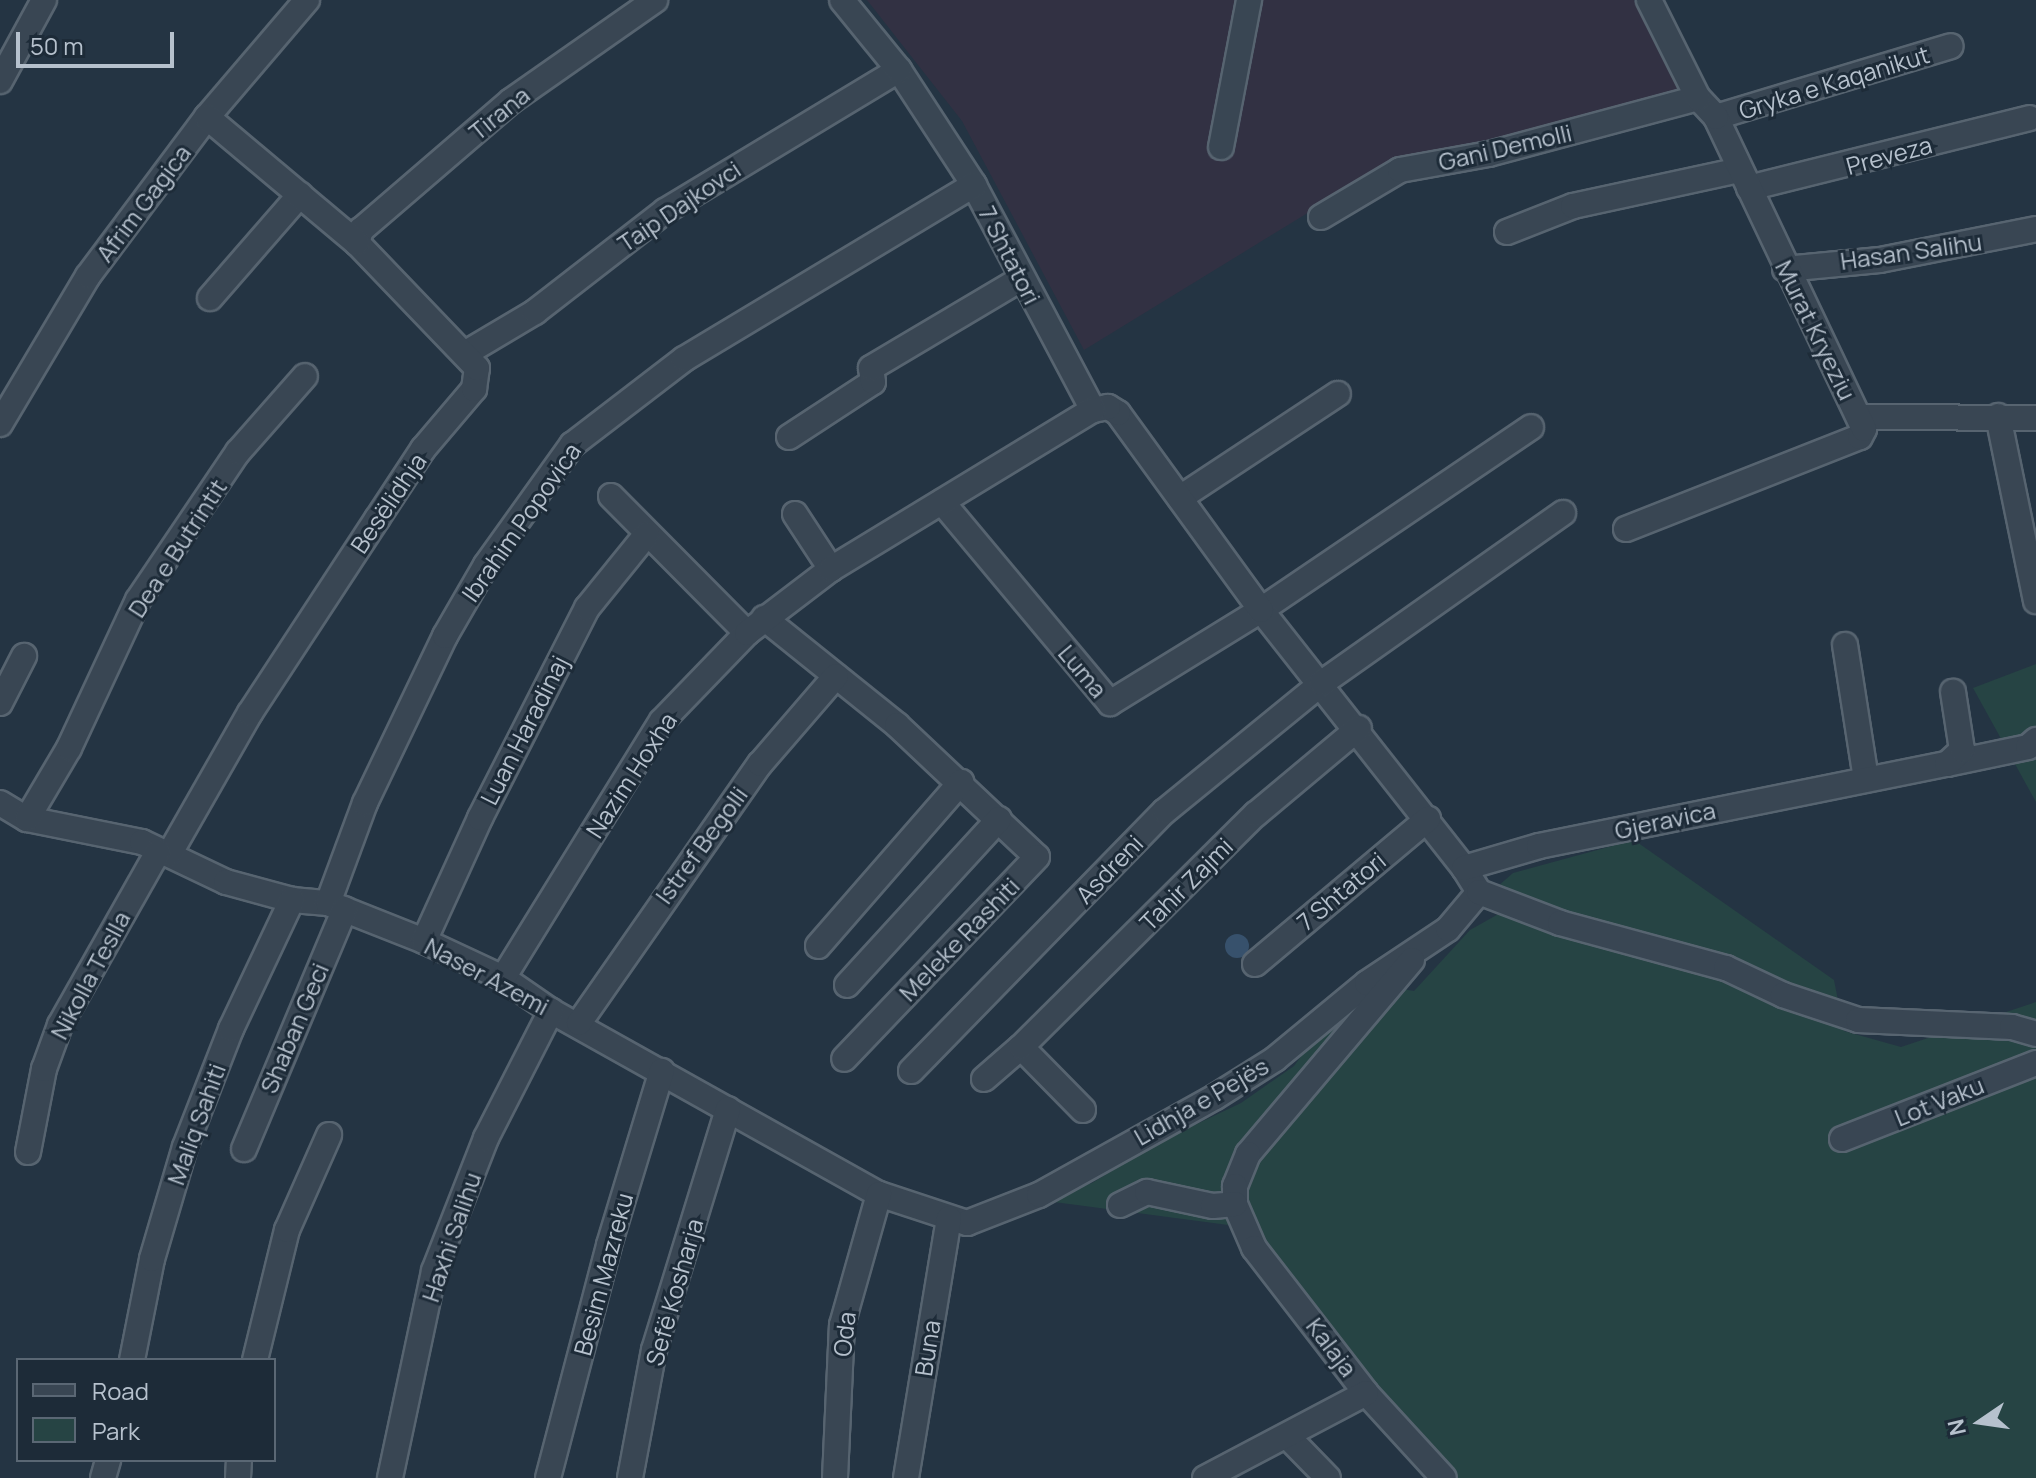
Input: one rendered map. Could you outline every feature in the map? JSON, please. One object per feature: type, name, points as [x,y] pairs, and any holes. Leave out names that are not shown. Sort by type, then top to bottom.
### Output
[{"type":"street","points":[[0,81],[44,0]]},
{"type":"street","name":"Afrim Gagica","points":[[0,423],[88,276],[207,117],[307,0]]},
{"type":"street","name":"Tirana","points":[[357,243],[361,230],[511,101],[655,0]]},
{"type":"street","name":"7 Shtatori","points":[[842,0],[899,70],[974,185],[1021,279],[1093,410]]},
{"type":"street","points":[[1221,147],[1249,0]]},
{"type":"street","name":"Murat Kryeziu","points":[[1626,529],[1860,437],[1860,417],[1785,269],[1716,117],[1698,98],[1649,0]]},
{"type":"street","name":"Gryka e Kaqanikut","points":[[1716,117],[1951,46]]},
{"type":"street","name":"Taip Dajkovci","points":[[466,353],[535,312],[665,211],[899,70]]},
{"type":"street","name":"Gani Demolli","points":[[1321,217],[1400,170],[1489,154],[1698,98]]},
{"type":"street","points":[[207,117],[357,243],[466,353]]},
{"type":"street","name":"Preveza","points":[[1507,232],[1573,206],[1744,179],[2029,118]]},
{"type":"street","name":"Ibrahim Popovica","points":[[337,906],[365,803],[445,636],[486,565],[572,445],[684,359],[974,185]]},
{"type":"street","points":[[210,298],[300,195]]},
{"type":"street","name":"Hasan Salihu","points":[[1785,269],[1880,260],[2036,229]]},
{"type":"street","points":[[789,437],[873,382],[871,368],[1021,279]]},
{"type":"street","name":"Besëlidhja","points":[[164,853],[250,713],[423,449],[474,389],[477,368],[466,353]]},
{"type":"street","name":"Dea e Butrintit","points":[[10,816],[69,748],[138,600],[238,452],[305,376]]},
{"type":"street","points":[[1180,498],[1338,394]]},
{"type":"street","points":[[1093,410],[1108,407],[1118,413],[1261,610],[1359,728],[1479,892],[1560,923],[1726,968],[1783,995],[1858,1020],[2012,1027],[2036,1034]]},
{"type":"street","name":"Nazim Hoxha","points":[[503,978],[662,721],[755,626],[831,569],[1093,410]]},
{"type":"street","points":[[1998,416],[2036,601]]},
{"type":"street","points":[[1860,417],[2036,418]]},
{"type":"street","points":[[1261,610],[1531,427]]},
{"type":"street","points":[[611,496],[647,534],[755,626]]},
{"type":"street","name":"Luma","points":[[942,502],[1110,703],[1261,610]]},
{"type":"street","name":"Asdreni","points":[[911,1071],[1165,811],[1322,683],[1563,513]]},
{"type":"street","points":[[795,514],[831,569]]},
{"type":"street","name":"Luan Haradinaj","points":[[424,941],[480,818],[587,608],[647,534]]},
{"type":"street","name":"Meleke Rashiti","points":[[755,626],[836,676],[961,782],[1037,857],[844,1059]]},
{"type":"street","points":[[1845,645],[1866,779]]},
{"type":"street","points":[[0,703],[24,656]]},
{"type":"street","name":"Istref Begolli","points":[[579,1023],[636,935],[760,764],[836,676]]},
{"type":"street","points":[[1947,764],[1962,750],[1953,692]]},
{"type":"street","name":"Tahir Zajmi","points":[[984,1079],[1021,1047],[1256,814],[1359,728]]},
{"type":"street","name":"Gjeravica","points":[[1464,868],[1539,846],[2028,747],[2036,740]]},
{"type":"street","points":[[818,946],[961,782]]},
{"type":"street","name":"Naser Azemi","points":[[10,816],[95,828],[142,842],[226,882],[292,900],[337,906],[424,941],[503,978],[551,1011],[579,1023],[879,1194],[949,1219]]},
{"type":"street","name":"Meleke Rashiti","points":[[847,985],[999,819]]},
{"type":"street","name":"7 Shtatori","points":[[1255,964],[1428,819]]},
{"type":"street","name":"Nikolla Teslla","points":[[28,1152],[44,1069],[60,1025],[164,853]]},
{"type":"street","name":"Lidhja e Pejës","points":[[949,1219],[967,1223],[1039,1195],[1215,1097],[1275,1059],[1367,983],[1448,929],[1479,892]]},
{"type":"street","name":"Maliq Sahiti","points":[[132,1358],[152,1259],[185,1147],[231,1029],[292,900]]},
{"type":"street","name":"Shaban Geci","points":[[244,1149],[337,906]]},
{"type":"street","points":[[1120,1205],[1147,1192],[1213,1206],[1235,1204],[1235,1186],[1248,1154],[1410,966],[1413,955]]},
{"type":"street","name":"Haxhi Salihu","points":[[390,1478],[434,1271],[486,1138],[551,1011]]},
{"type":"street","points":[[1021,1047],[1083,1110]]},
{"type":"street","name":"Lot Vaku","points":[[1842,1139],[2036,1063]]},
{"type":"street","name":"Besim Mazreku","points":[[548,1478],[609,1245],[662,1071]]},
{"type":"street","name":"Sefë Kosharja","points":[[630,1478],[654,1350],[728,1109]]},
{"type":"street","points":[[255,1358],[287,1230],[329,1135]]},
{"type":"street","name":"Oda","points":[[835,1478],[842,1325],[879,1194]]},
{"type":"street","name":"Kalaja","points":[[1235,1204],[1254,1248],[1366,1393],[1444,1478]]},
{"type":"street","name":"Buna","points":[[906,1478],[949,1219]]},
{"type":"street","points":[[1205,1478],[1288,1437],[1366,1393]]},
{"type":"street","points":[[1288,1437],[1328,1478]]},
{"type":"shaded area","points":[[867,0],[1634,0],[1682,93],[1485,148],[1391,162],[1084,350],[962,121]]},
{"type":"shaded area","points":[[1232,934],[1242,934],[1249,941],[1249,951],[1242,958],[1232,958],[1225,951],[1225,941]]},
{"type":"green space","points":[[2036,664],[2036,802],[1973,688]]},
{"type":"green space","points":[[1634,840],[1834,980],[1844,1031],[1901,1047],[2036,1002],[2036,1478],[1451,1478],[1251,1228],[1039,1200],[1092,1183],[1157,1143],[1241,1103],[1294,1066],[1317,1034],[1378,985],[1414,991],[1470,930],[1502,912],[1497,887],[1513,873]]}]
